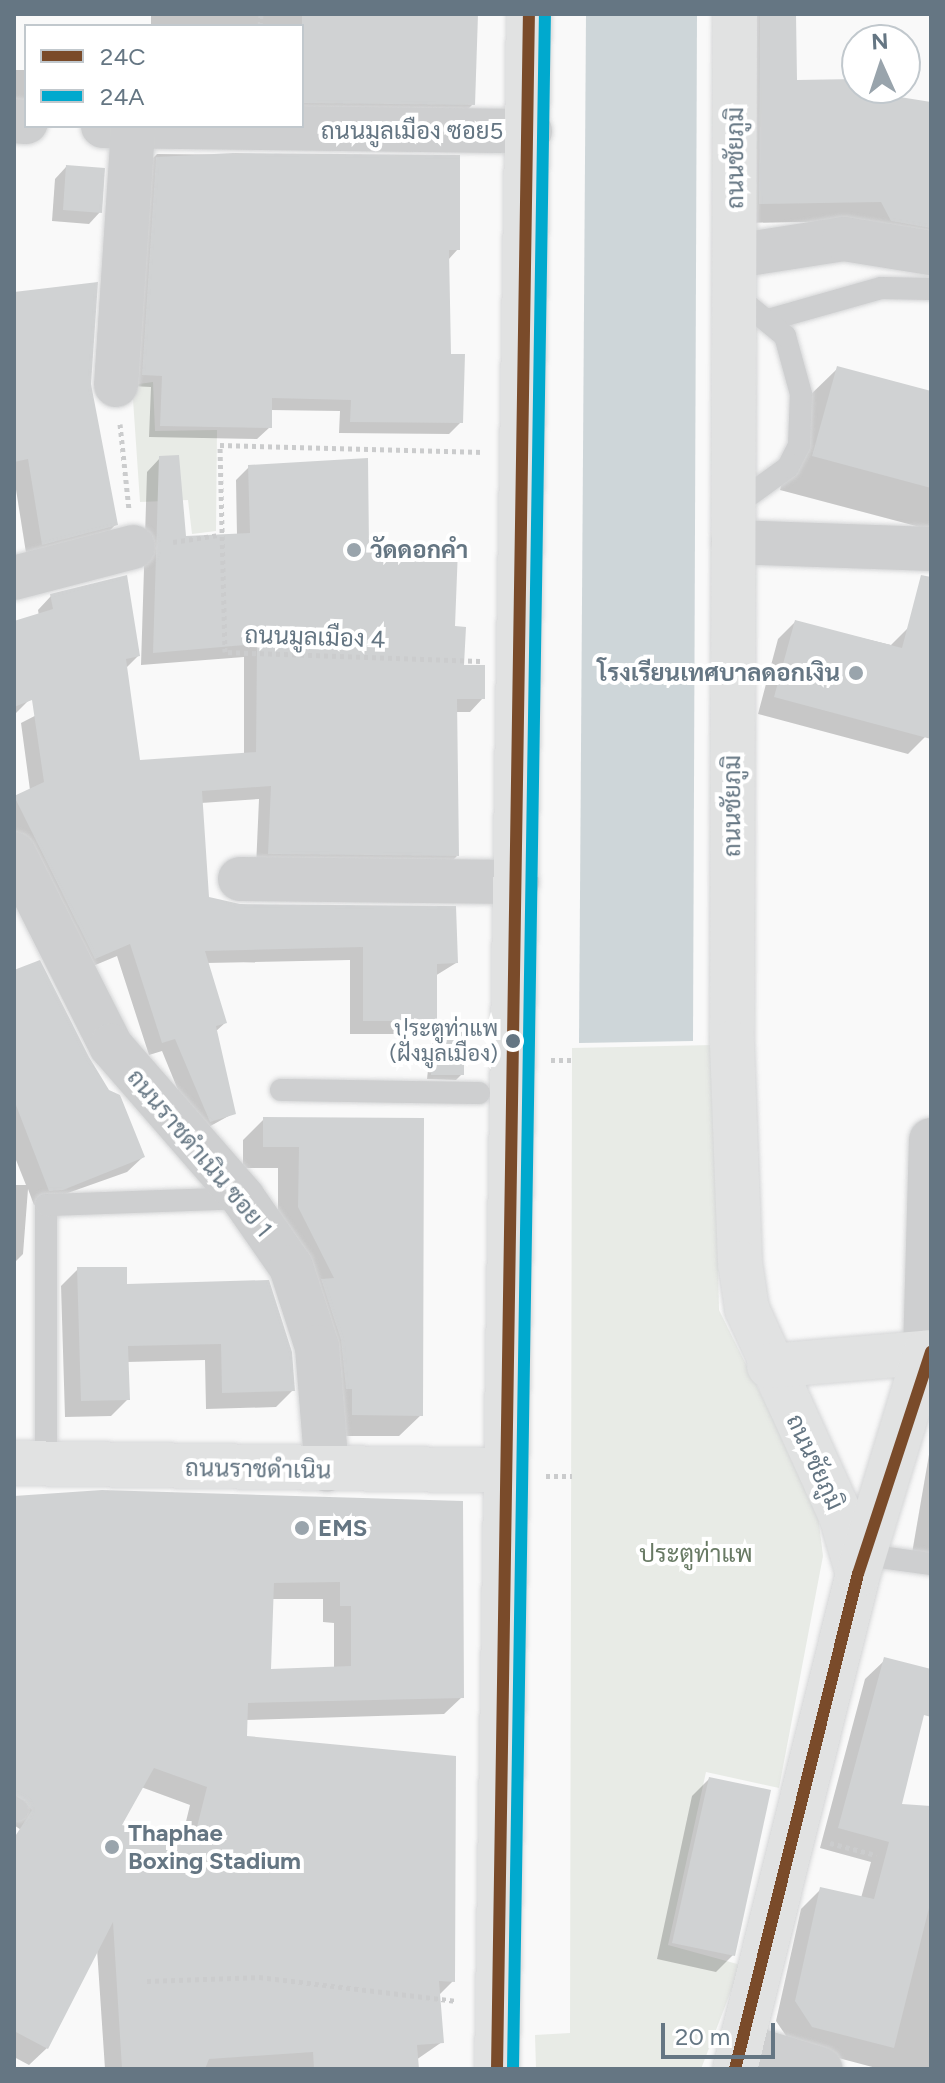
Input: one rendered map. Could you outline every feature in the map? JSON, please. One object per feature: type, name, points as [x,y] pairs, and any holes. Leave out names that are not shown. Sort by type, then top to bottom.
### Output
[{"type":"main road","points":[[497,2069],[517,1473],[517,882],[530,131],[529,14]]},
{"type":"main road","name":"ถนนชัยภูมิ","points":[[735,14],[746,290],[733,525],[740,1263],[747,1309],[769,1366],[862,1564]]},
{"type":"main road","points":[[737,2057],[798,1834],[862,1564],[928,1353],[769,1366]]},
{"type":"main road","name":"ถนนราชดำเนิน","points":[[30,1463],[517,1473]]},
{"type":"street","points":[[116,385],[118,128]]},
{"type":"street","name":"ถนนมูลเมือง ซอย5","points":[[221,128],[530,131]]},
{"type":"street","points":[[746,290],[844,239],[931,253]]},
{"type":"street","points":[[733,525],[931,549]]},
{"type":"street","points":[[14,578],[133,547]]},
{"type":"street","name":"ถนนราชดำเนิน ซอย 1","points":[[14,854],[111,1046],[243,1198],[291,1267],[317,1347],[327,1470]]},
{"type":"street","points":[[240,879],[517,882]]},
{"type":"street","points":[[928,1353],[931,1140]]},
{"type":"street","points":[[737,2057],[820,2069]]},
{"type":"lane","points":[[746,290],[931,289]]},
{"type":"lane","points":[[733,525],[774,482],[799,445],[797,365],[746,290]]},
{"type":"lane","points":[[281,1090],[479,1093]]},
{"type":"lane","points":[[30,1463],[46,1205],[243,1198]]},
{"type":"lane","points":[[862,1564],[931,1564]]},
{"type":"path","points":[[116,385],[133,547]]},
{"type":"path","name":"ถนนมูลเมือง 4","points":[[522,661],[225,652],[219,535],[220,445],[525,454]]},
{"type":"path","points":[[546,1060],[572,1060]]},
{"type":"path","points":[[517,1473],[572,1476]]},
{"type":"path","points":[[798,1834],[876,1855]]},
{"type":"path","points":[[147,1981],[259,1977],[498,2006]]},
{"type":"green space","points":[[153,382],[155,431],[217,430],[216,531],[192,534],[188,500],[140,502],[132,385]]},
{"type":"green space","name":"ประตูท่าแพ","points":[[713,1045],[719,1310],[817,1507],[823,1556],[779,1788],[706,1772],[668,1945],[741,1965],[701,2069],[536,2069],[535,2035],[570,2033],[572,1048]]},
{"type":"shaded area","points":[[586,14],[697,14],[693,1041],[579,1043]]},
{"type":"building","points":[[302,14],[478,14],[475,105],[304,103]]},
{"type":"building","points":[[760,14],[796,14],[797,80],[841,79],[841,104],[931,102],[931,228],[891,221],[881,202],[759,204]]},
{"type":"building","points":[[233,153],[460,155],[460,250],[449,250],[451,354],[465,354],[463,423],[350,422],[351,400],[272,398],[272,428],[160,426],[162,376],[142,375],[156,157]]},
{"type":"building","points":[[66,165],[105,168],[102,213],[63,210]]},
{"type":"building","points":[[98,282],[91,384],[118,525],[42,545],[28,459],[14,462],[14,292]]},
{"type":"building","points":[[837,366],[931,391],[931,488],[812,456]]},
{"type":"building","points":[[179,455],[186,536],[250,533],[248,465],[368,458],[369,546],[458,549],[455,626],[466,627],[464,665],[485,665],[485,699],[457,699],[459,856],[268,854],[271,786],[202,791],[209,897],[240,904],[456,906],[458,963],[437,964],[437,1021],[363,1021],[363,947],[205,951],[227,1023],[216,1026],[236,1114],[210,1122],[175,1039],[162,1043],[130,944],[95,959],[14,796],[44,782],[32,700],[14,707],[14,621],[53,609],[50,594],[127,575],[140,656],[126,659],[140,760],[256,752],[257,644],[153,653],[159,456]]},
{"type":"building","name":"โรงเรียนเทศบาลดอกเงิน","points":[[921,575],[931,577],[931,739],[774,697],[795,620],[902,648]]},
{"type":"building","points":[[40,960],[89,1057],[109,1090],[120,1095],[145,1157],[63,1190],[49,1191],[14,1100],[14,970]]},
{"type":"building","points":[[431,1032],[464,1032],[464,1075],[431,1075]]},
{"type":"building","points":[[263,1117],[424,1118],[423,1416],[352,1415],[352,1389],[346,1389],[341,1340],[321,1279],[334,1278],[298,1207],[299,1147],[263,1147]]},
{"type":"building","points":[[77,1267],[127,1267],[127,1284],[269,1280],[292,1352],[295,1391],[222,1393],[221,1344],[128,1346],[130,1400],[81,1401]]},
{"type":"building","points":[[102,1490],[463,1501],[464,1698],[248,1703],[247,1736],[456,1756],[455,1982],[439,1981],[444,2043],[417,2045],[419,2069],[314,2069],[313,2052],[209,2059],[205,2069],[122,2069],[113,1922],[48,2049],[14,2031],[14,1838],[32,1810],[14,1794],[14,1496]],"holes":[[[340,1582],[340,1606],[351,1606],[351,1666],[271,1669],[274,1583]],[[154,1768],[207,1787],[193,1843],[122,1825]]]},
{"type":"building","points":[[884,1657],[931,1669],[931,1717],[924,1715],[902,1804],[931,1806],[931,1900],[894,2048],[812,2027],[795,2001],[820,1887],[874,1899],[889,1842],[838,1828]]},
{"type":"building","points":[[709,1777],[771,1790],[735,1956],[672,1943]]},
{"type":"transit line","name":"24C","points":[[497,2069],[529,14]]},
{"type":"transit line","name":"24A","points":[[513,2069],[545,14]]},
{"type":"transit line","name":"24C","points":[[735,2069],[858,1574],[931,1352]]},
{"type":"place","name":"วัดดอกคำ","points":[[354,550]]},
{"type":"place","name":"โรงเรียนเทศบาลดอกเงิน","points":[[856,673]]},
{"type":"place","name":"ประตูท่าแพ (ฝั่งมูลเมือง)","points":[[513,1041]]},
{"type":"place","name":"EMS","points":[[302,1528]]},
{"type":"place","name":"Thaphae Boxing Stadium","points":[[112,1847]]}]
